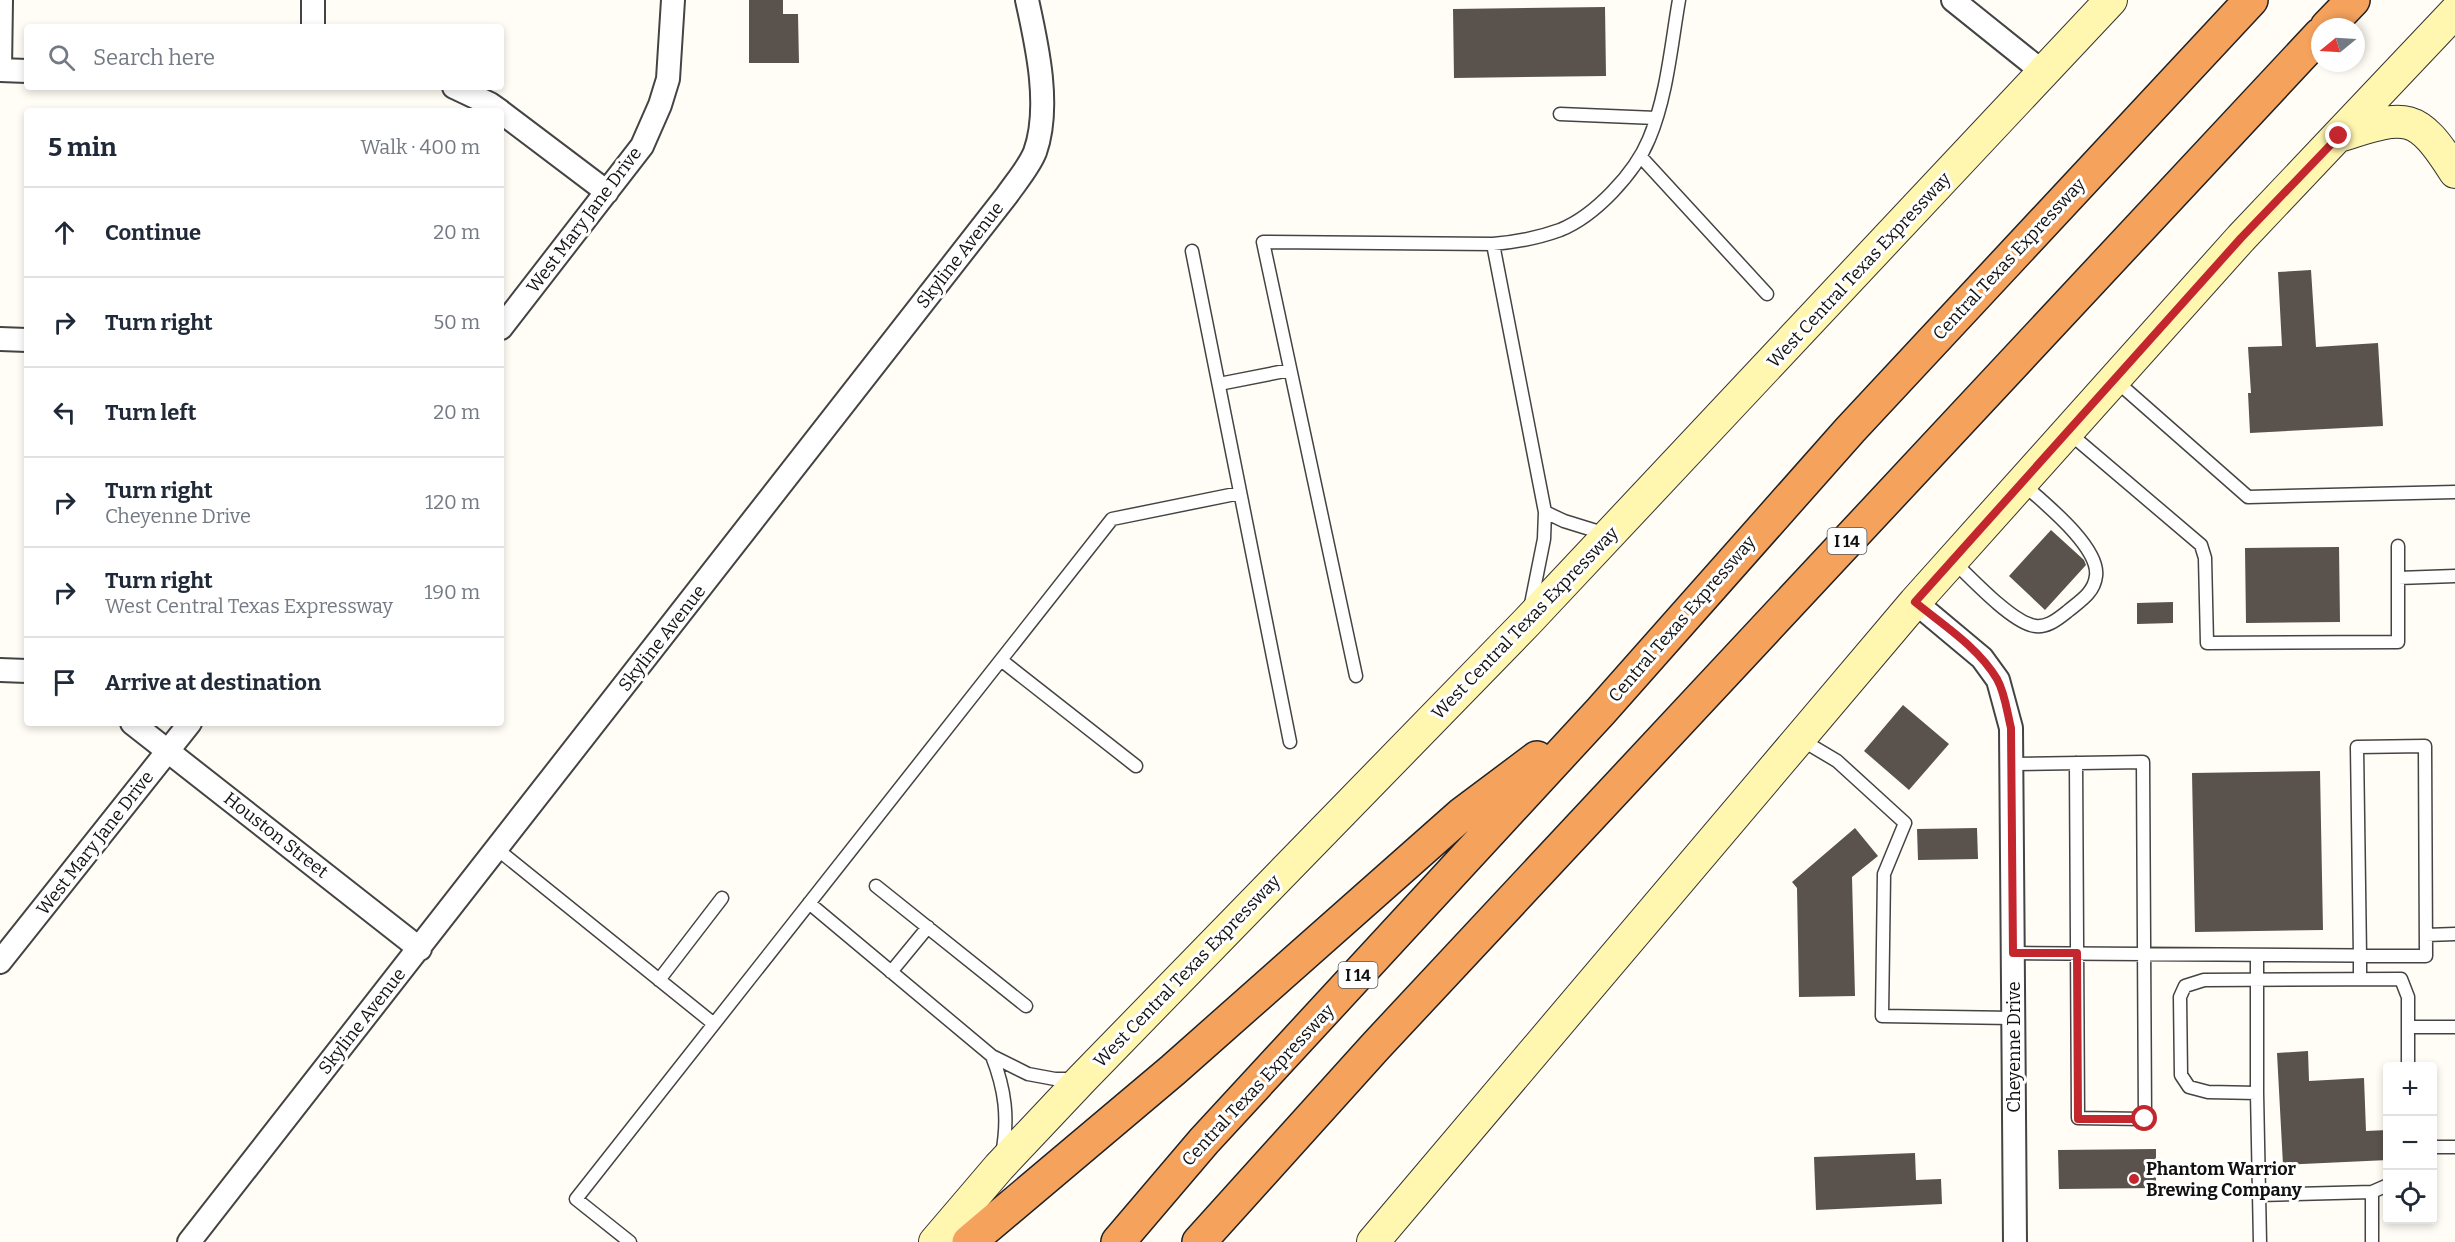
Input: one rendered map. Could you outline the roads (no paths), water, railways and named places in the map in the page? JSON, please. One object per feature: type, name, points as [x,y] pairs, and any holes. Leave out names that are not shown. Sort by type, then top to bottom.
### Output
[{"type":"highway","name":"Central Texas Expressway","points":[[1118,1242],[1204,1141],[1601,711],[1850,430],[2251,0]]},
{"type":"highway","points":[[2336,18],[2353,0]]},
{"type":"highway","name":"I 14","points":[[1199,1242],[1375,1047],[2311,45]]},
{"type":"highway","points":[[969,1242],[1173,1070],[1461,815],[1601,711]]},
{"type":"main road","name":"West Central Texas Expressway","points":[[935,1242],[999,1167],[1082,1079],[1527,622],[2112,0]]},
{"type":"main road","points":[[1372,1242],[1915,602],[2241,238],[2455,12]]},
{"type":"main road","points":[[2339,136],[2387,121],[2415,123],[2431,138],[2455,172]]},
{"type":"street","points":[[1,0],[0,70],[24,70]]},
{"type":"street","points":[[313,0],[313,24]]},
{"type":"street","name":"West Mary Jane Drive","points":[[504,324],[642,146],[660,105],[668,79],[673,0]]},
{"type":"street","name":"Skyline Avenue","points":[[189,1242],[1007,195],[1034,152],[1042,114],[1039,64],[1027,0]]},
{"type":"street","points":[[1953,0],[2044,73]]},
{"type":"street","points":[[460,90],[496,108]]},
{"type":"street","points":[[504,114],[608,192]]},
{"type":"street","points":[[0,339],[24,340]]},
{"type":"street","name":"Cheyenne Drive","points":[[1915,602],[1982,658],[1998,680],[2011,728],[2015,1242]]},
{"type":"street","points":[[0,670],[24,671]]},
{"type":"street","name":"Houston Street","points":[[136,726],[420,949]]},
{"type":"street","name":"West Mary Jane Drive","points":[[0,962],[188,726]]},
{"type":"lane","points":[[1356,676],[1263,242],[1493,244],[1527,241],[1563,229],[1593,209],[1623,181],[1641,157],[1656,118],[1679,0]]},
{"type":"lane","points":[[1560,114],[1656,118]]},
{"type":"lane","points":[[1641,157],[1767,294]]},
{"type":"lane","points":[[1493,244],[1545,512],[1544,539],[1527,622]]},
{"type":"lane","points":[[1192,250],[1290,742]]},
{"type":"lane","points":[[1219,384],[1290,370]]},
{"type":"lane","points":[[2114,379],[2248,497],[2455,492]]},
{"type":"lane","points":[[2067,432],[2201,545],[2205,558],[2207,643],[2398,642],[2398,546]]},
{"type":"lane","points":[[1952,560],[2014,616],[2033,626],[2053,623],[2088,595],[2096,575],[2091,559],[2079,536],[2022,483]]},
{"type":"lane","points":[[630,1242],[576,1199],[1112,519],[1240,493]]},
{"type":"lane","points":[[1545,512],[1564,521],[1610,535]]},
{"type":"lane","points":[[2398,578],[2455,576]]},
{"type":"lane","points":[[1001,660],[1136,766]]},
{"type":"lane","points":[[1799,739],[1837,761],[1905,823],[1884,874],[1882,1016],[2013,1018]]},
{"type":"lane","points":[[2013,953],[2360,956],[2426,956],[2425,746],[2357,747],[2360,956],[2360,979]]},
{"type":"lane","points":[[2012,764],[2076,763],[2143,762],[2145,1119],[2078,1119],[2076,763]]},
{"type":"lane","points":[[497,849],[714,1024]]},
{"type":"lane","points":[[876,885],[1026,1006]]},
{"type":"lane","points":[[659,980],[723,898]]},
{"type":"lane","points":[[809,903],[992,1056],[1028,1074],[1055,1079],[1082,1079]]},
{"type":"lane","points":[[891,972],[928,927]]},
{"type":"lane","points":[[2426,935],[2455,934]]},
{"type":"lane","points":[[2257,955],[2256,1093],[2260,1242]]},
{"type":"lane","points":[[2256,1093],[2208,1092],[2189,1087],[2181,1075],[2180,997],[2185,986],[2204,980],[2401,979],[2408,997],[2408,1062]]},
{"type":"lane","points":[[2408,1027],[2455,1027]]},
{"type":"lane","points":[[992,1056],[1003,1084],[1004,1141],[999,1167]]},
{"type":"lane","points":[[2437,1147],[2455,1148]]},
{"type":"lane","points":[[2259,1195],[2372,1192],[2383,1187]]},
{"type":"lane","points":[[2372,1192],[2372,1242]]},
{"type":"place","name":"Phantom Warrior Brewing Company","points":[[2134,1179]]}]
